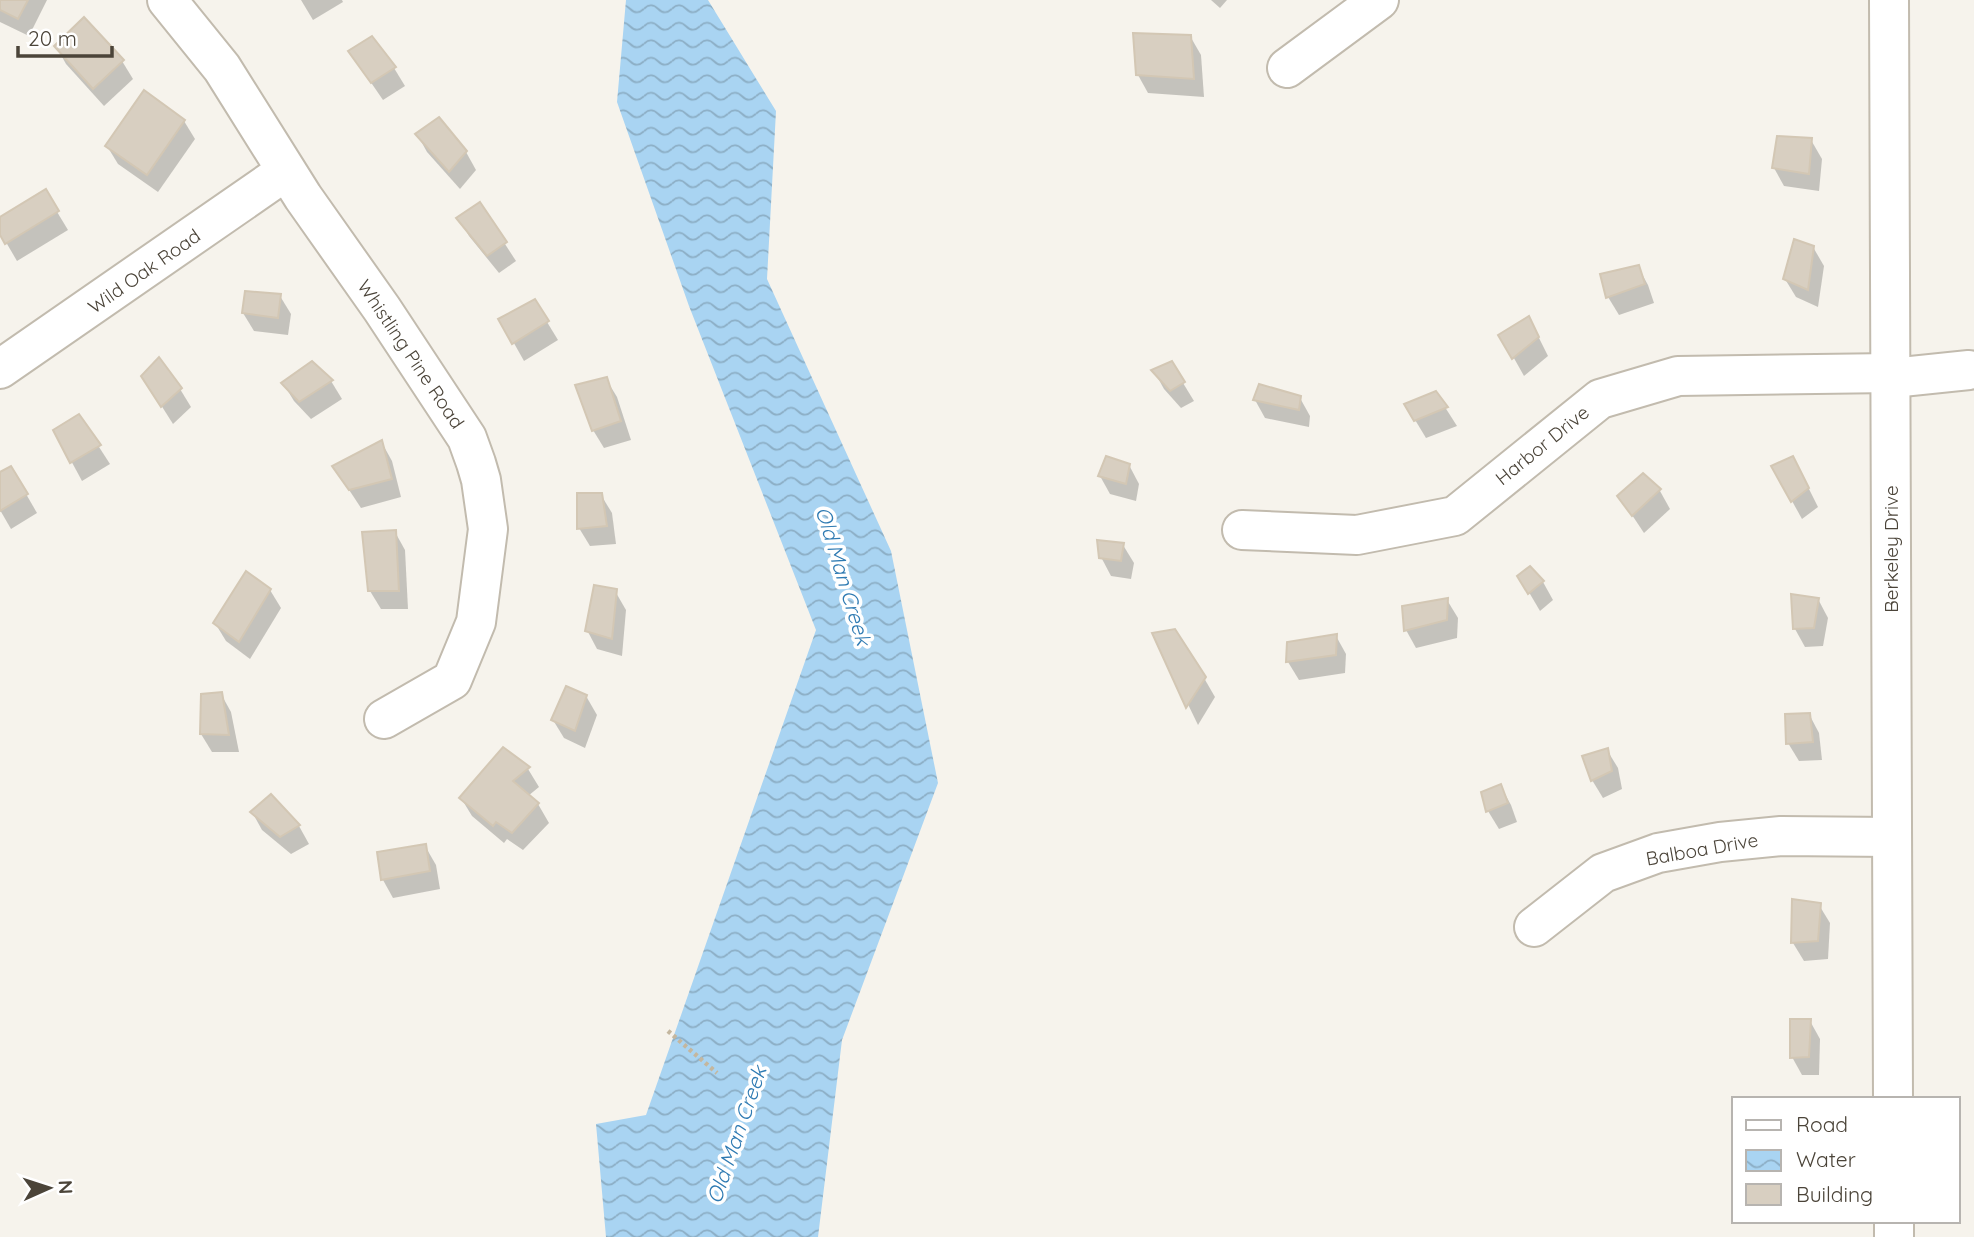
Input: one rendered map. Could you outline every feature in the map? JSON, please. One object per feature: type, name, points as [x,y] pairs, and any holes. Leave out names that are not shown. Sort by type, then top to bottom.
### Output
[{"type":"street","name":"Whistling Pine Road","points":[[167,0],[222,68],[286,171],[383,309],[467,438],[481,480],[488,529],[476,622],[452,680],[384,719]]},
{"type":"street","points":[[1287,68],[1379,0]]},
{"type":"street","name":"Berkeley Drive","points":[[1889,0],[1893,1097]]},
{"type":"street","name":"Wild Oak Road","points":[[0,369],[286,171]]},
{"type":"street","name":"Harbor Drive","points":[[1242,530],[1357,535],[1455,516],[1600,399],[1678,376],[1892,375],[1969,370]]},
{"type":"street","name":"Balboa Drive","points":[[1534,927],[1603,873],[1658,853],[1720,842],[1781,836],[1891,837]]},
{"type":"path","points":[[668,1031],[718,1073]]},
{"type":"water","name":"Old Man Creek","points":[[626,0],[708,0],[776,111],[767,279],[891,551],[938,783],[842,1040],[818,1237],[606,1237],[596,1124],[646,1115],[816,630],[689,306],[617,102]]},
{"type":"building","points":[[0,0],[28,0],[18,19],[0,10]]},
{"type":"building","points":[[84,17],[124,60],[93,89],[54,46]]},
{"type":"building","points":[[1133,33],[1191,35],[1194,79],[1136,75]]},
{"type":"building","points":[[372,36],[396,67],[371,83],[348,51]]},
{"type":"building","points":[[144,90],[185,120],[147,175],[105,146]]},
{"type":"building","points":[[439,117],[467,151],[449,172],[415,134]]},
{"type":"building","points":[[1777,136],[1812,138],[1809,174],[1772,168]]},
{"type":"building","points":[[46,189],[59,211],[5,244],[0,235],[0,217]]},
{"type":"building","points":[[480,202],[507,242],[487,256],[456,218]]},
{"type":"building","points":[[1794,239],[1814,246],[1808,290],[1783,279]]},
{"type":"building","points":[[1639,265],[1645,284],[1606,298],[1600,274]]},
{"type":"building","points":[[245,291],[281,294],[278,318],[242,313]]},
{"type":"building","points":[[535,299],[549,321],[512,344],[498,319]]},
{"type":"building","points":[[1529,316],[1539,337],[1512,359],[1498,335]]},
{"type":"building","points":[[159,357],[182,388],[161,407],[141,376]]},
{"type":"building","points":[[312,361],[333,380],[299,402],[281,383]]},
{"type":"building","points":[[1172,361],[1185,382],[1170,391],[1151,370]]},
{"type":"building","points":[[607,377],[621,421],[592,431],[575,385]]},
{"type":"building","points":[[1259,384],[1301,396],[1299,410],[1253,400]]},
{"type":"building","points":[[1436,391],[1448,407],[1414,421],[1404,404]]},
{"type":"building","points":[[79,414],[101,445],[70,463],[53,430]]},
{"type":"building","points":[[382,440],[392,479],[349,490],[332,466]]},
{"type":"building","points":[[1106,456],[1130,464],[1126,484],[1098,476]]},
{"type":"building","points":[[1793,456],[1809,488],[1791,502],[1771,466]]},
{"type":"building","points":[[11,466],[28,494],[0,511],[0,472]]},
{"type":"building","points":[[1643,473],[1661,489],[1632,516],[1617,496]]},
{"type":"building","points":[[577,493],[602,493],[607,526],[577,529]]},
{"type":"building","points":[[396,530],[399,591],[368,591],[362,532]]},
{"type":"building","points":[[1097,540],[1124,543],[1121,561],[1099,558]]},
{"type":"building","points":[[1530,566],[1544,581],[1528,594],[1517,576]]},
{"type":"building","points":[[246,571],[271,589],[239,642],[213,623]]},
{"type":"building","points":[[594,585],[617,589],[612,639],[585,631]]},
{"type":"building","points":[[1791,594],[1819,598],[1814,628],[1793,629]]},
{"type":"building","points":[[1448,598],[1447,620],[1404,631],[1402,606]]},
{"type":"building","points":[[1175,629],[1206,677],[1186,708],[1152,633]]},
{"type":"building","points":[[1337,634],[1336,655],[1286,662],[1287,642]]},
{"type":"building","points":[[566,686],[587,695],[575,731],[551,720]]},
{"type":"building","points":[[222,692],[229,735],[200,734],[201,694]]},
{"type":"building","points":[[1810,713],[1813,742],[1786,744],[1785,714]]},
{"type":"building","points":[[503,747],[530,767],[513,781],[539,803],[512,833],[496,822],[493,826],[459,798]]},
{"type":"building","points":[[1608,748],[1612,771],[1591,781],[1582,756]]},
{"type":"building","points":[[1501,784],[1508,803],[1486,812],[1481,792]]},
{"type":"building","points":[[271,794],[300,825],[280,837],[250,812]]},
{"type":"building","points":[[426,844],[430,871],[381,880],[377,852]]},
{"type":"building","points":[[1792,899],[1821,903],[1818,941],[1791,943]]},
{"type":"building","points":[[1790,1019],[1811,1019],[1809,1057],[1790,1058]]}]
